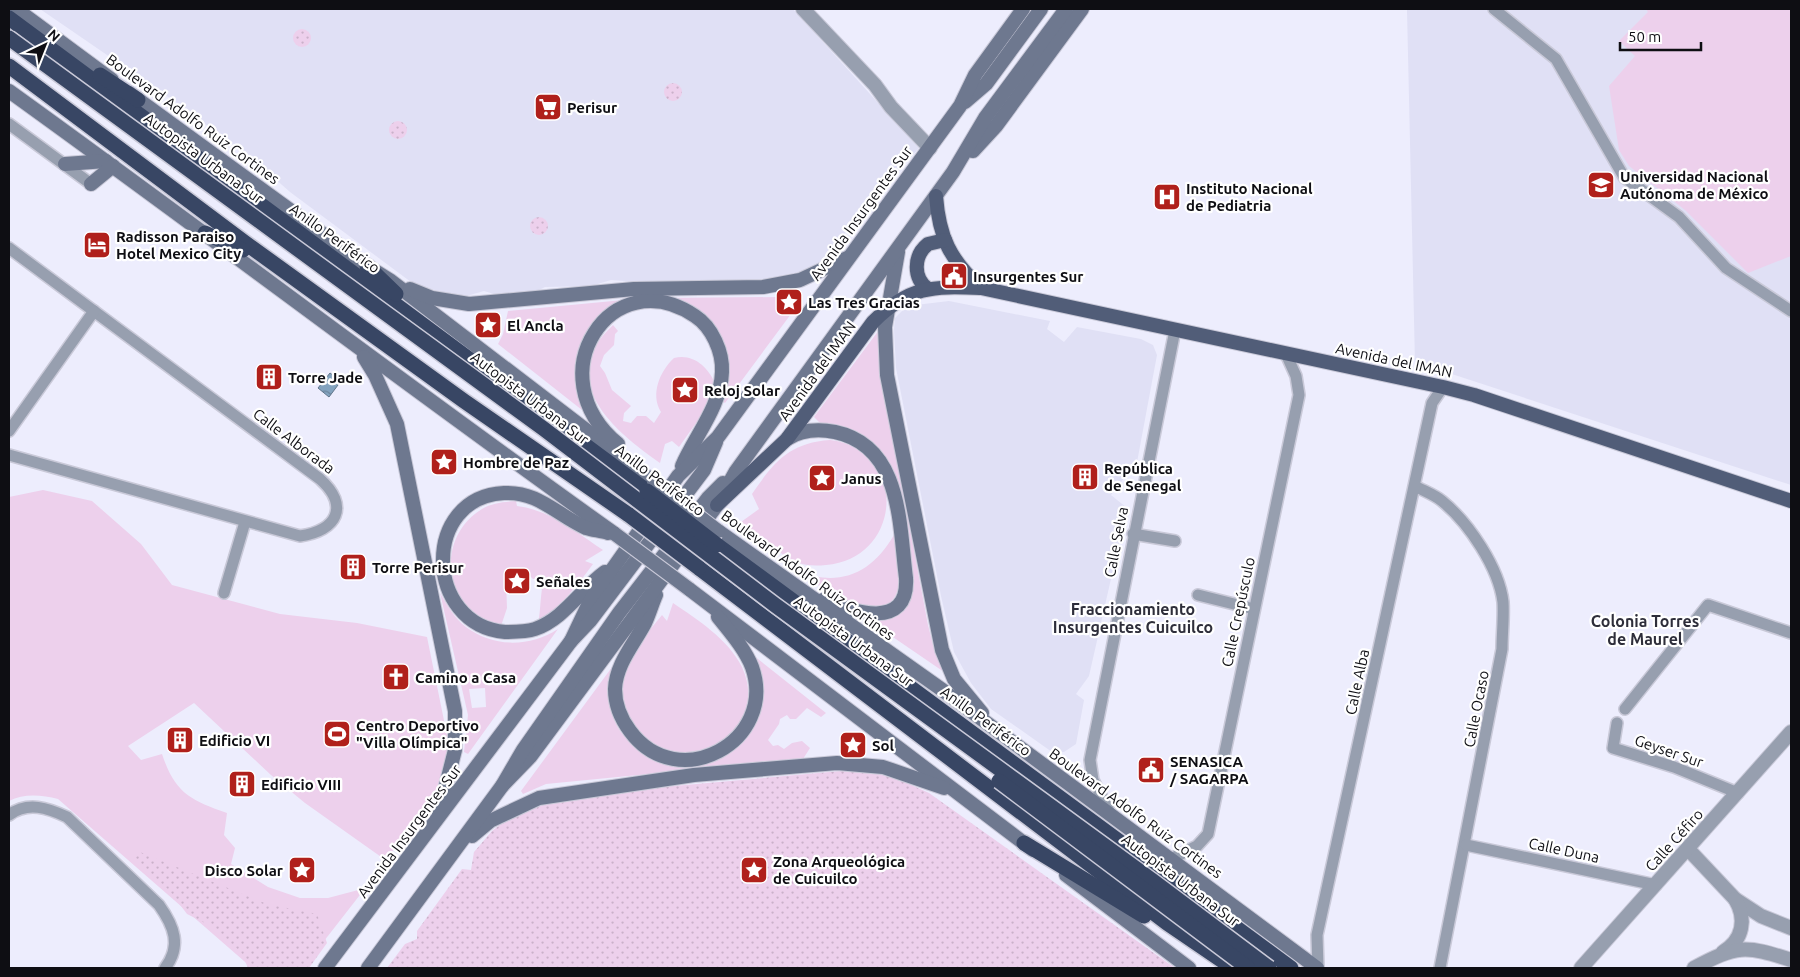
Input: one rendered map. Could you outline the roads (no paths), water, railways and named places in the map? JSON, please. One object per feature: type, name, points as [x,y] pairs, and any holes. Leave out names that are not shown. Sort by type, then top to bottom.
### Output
[{"type":"highway","points":[[9,14],[138,100]]},
{"type":"highway","name":"Anillo Periférico","points":[[9,18],[513,391],[651,484],[717,538],[1291,968]]},
{"type":"highway","name":"Autopista Urbana Sur","points":[[9,38],[528,417],[774,605],[1153,881],[1269,968]]},
{"type":"highway","name":"Autopista Urbana Sur","points":[[9,49],[542,439],[769,611],[1248,968]]},
{"type":"highway","points":[[9,66],[305,286],[464,401],[629,515],[1167,923],[1231,968]]},
{"type":"highway","points":[[205,233],[235,245],[290,281],[305,286]]},
{"type":"highway","points":[[367,266],[412,309],[513,391]]},
{"type":"highway","points":[[1024,843],[1231,968]]},
{"type":"main road","name":"Boulevard Adolfo Ruiz Cortines","points":[[16,9],[138,100],[367,266],[391,281],[651,484]]},
{"type":"main road","name":"Avenida Insurgentes Sur","points":[[571,641],[586,608],[678,476],[718,437],[960,106],[975,75],[1023,9]]},
{"type":"main road","name":"Avenida Insurgentes Sur","points":[[960,106],[986,84],[1041,9]]},
{"type":"main road","points":[[502,786],[530,757],[717,505],[736,471],[936,196],[986,118],[1066,9]]},
{"type":"main road","points":[[953,172],[996,126],[1082,9]]},
{"type":"main road","points":[[9,91],[205,233],[360,350],[615,534],[1189,968]]},
{"type":"main road","points":[[65,164],[109,163]]},
{"type":"main road","points":[[91,184],[109,163]]},
{"type":"main road","name":"Avenida del IMAN","points":[[936,196],[938,220],[946,240],[961,270],[981,288]]},
{"type":"main road","points":[[928,289],[918,277],[917,261],[928,244],[946,240]]},
{"type":"main road","points":[[898,248],[887,308],[884,342],[886,375],[942,650],[954,679],[996,729]]},
{"type":"main road","points":[[391,281],[432,298],[451,302],[492,303],[634,289],[763,287],[800,280],[850,256]]},
{"type":"main road","name":"Avenida del IMAN","points":[[717,505],[787,439],[873,322],[887,308],[901,297],[928,289],[944,287],[981,288],[1443,387],[1474,395],[1550,422],[1791,501]]},
{"type":"main road","points":[[651,484],[641,464],[610,437],[598,423],[588,404],[580,375],[586,347],[595,332],[616,312],[636,303],[661,301],[684,309],[698,318],[710,331],[720,356],[721,380],[714,406],[678,476]]},
{"type":"main road","points":[[360,350],[375,375],[397,424],[455,711],[455,750],[436,823]]},
{"type":"main road","points":[[787,439],[802,432],[832,431],[858,441],[877,457],[892,484],[906,578],[904,594],[897,606],[877,615],[845,609],[801,591]]},
{"type":"main road","name":"Avenida Insurgentes Sur","points":[[325,968],[436,823],[571,641],[590,621],[704,470],[718,437]]},
{"type":"main road","points":[[368,968],[502,786],[522,750],[619,614],[708,498],[736,471]]},
{"type":"main road","points":[[614,566],[592,581],[562,612],[544,624],[534,629],[507,632],[481,625],[463,613],[448,589],[442,566],[445,540],[451,526],[474,502],[491,495],[511,493],[529,496],[547,503],[587,528],[615,534]]},
{"type":"main road","name":"Boulevard Adolfo Ruiz Cortines","points":[[717,538],[801,591],[996,729],[1318,968]]},
{"type":"main road","points":[[660,582],[646,622],[620,666],[615,691],[622,719],[633,736],[648,749],[678,760],[706,758],[715,755],[729,745],[746,724],[756,696],[754,675],[746,655],[704,601]]},
{"type":"main road","points":[[456,849],[490,821],[539,798],[694,774],[837,763],[883,767],[958,793]]},
{"type":"street","points":[[804,9],[930,148]]},
{"type":"street","points":[[1494,9],[1556,59],[1624,177],[1679,217],[1726,268],[1791,311]]},
{"type":"street","points":[[9,124],[91,184]]},
{"type":"street","name":"Calle Alborada","points":[[9,248],[320,478],[336,497],[338,507],[335,518],[314,534],[300,536],[9,455]]},
{"type":"street","points":[[9,431],[94,312]]},
{"type":"street","name":"Calle Selva","points":[[1112,816],[1093,780],[1090,760],[1133,534],[1175,330]]},
{"type":"street","name":"Calle Crepúsculo","points":[[1171,859],[1197,846],[1208,834],[1299,395],[1296,376],[1286,354]]},
{"type":"street","name":"Calle Alba","points":[[1426,383],[1432,403]]},
{"type":"street","name":"Calle Alba","points":[[1318,968],[1317,935],[1432,403],[1443,387]]},
{"type":"street","name":"Calle Ocaso","points":[[1415,486],[1441,500],[1459,517],[1479,544],[1494,574],[1503,601],[1502,649],[1466,845],[1440,968]]},
{"type":"street","points":[[224,593],[245,522]]},
{"type":"street","points":[[1133,534],[1175,541]]},
{"type":"street","points":[[1198,595],[1254,610]]},
{"type":"street","points":[[1625,709],[1708,604],[1791,633]]},
{"type":"street","name":"Geyser Sur","points":[[1617,723],[1613,748],[1674,767],[1738,793]]},
{"type":"street","name":"Calle Céfiro","points":[[1581,968],[1791,732]]},
{"type":"street","points":[[9,815],[30,806],[47,808],[66,817],[159,905],[169,919],[175,934],[175,948],[166,968]]},
{"type":"street","name":"Calle Duna","points":[[1466,845],[1656,885]]},
{"type":"street","points":[[1688,849],[1735,899],[1760,916],[1791,928]]},
{"type":"street","points":[[1694,968],[1722,953],[1737,940],[1742,929],[1742,916],[1735,899]]},
{"type":"street","points":[[1722,953],[1743,949],[1760,950],[1791,960]]},
{"type":"water","points":[[330,373],[341,381],[329,397],[318,388]]},
{"type":"place","name":"Perisur","points":[[548,107]]},
{"type":"place","name":"Universidad Nacional Autónoma de México","points":[[1601,185]]},
{"type":"place","name":"Instituto Nacional de Pediatria","points":[[1167,197]]},
{"type":"place","name":"Radisson Paraiso Hotel Mexico City","points":[[97,245]]},
{"type":"place","name":"Insurgentes Sur","points":[[954,276]]},
{"type":"place","name":"Las Tres Gracias","points":[[789,302]]},
{"type":"place","name":"El Ancla","points":[[488,325]]},
{"type":"place","name":"Torre Jade","points":[[269,377]]},
{"type":"place","name":"Reloj Solar","points":[[685,390]]},
{"type":"place","name":"Hombre de Paz","points":[[444,462]]},
{"type":"place","name":"República de Senegal","points":[[1085,477]]},
{"type":"place","name":"Janus","points":[[822,478]]},
{"type":"place","name":"Torre Perisur","points":[[353,567]]},
{"type":"place","name":"Señales","points":[[517,581]]},
{"type":"place","name":"Camino a Casa","points":[[396,677]]},
{"type":"place","name":"Centro Deportivo \"Villa Olímpica\"","points":[[337,734]]},
{"type":"place","name":"Edificio VI","points":[[180,740]]},
{"type":"place","name":"Sol","points":[[853,745]]},
{"type":"place","name":"SENASICA / SAGARPA","points":[[1151,770]]},
{"type":"place","name":"Edificio VIII","points":[[242,784]]},
{"type":"place","name":"Disco Solar","points":[[302,870]]},
{"type":"place","name":"Zona Arqueológica de Cuicuilco","points":[[754,870]]},
{"type":"district","name":"Fraccionamiento Insurgentes Cuicuilco","points":[[1133,618]]},
{"type":"district","name":"Colonia Torres de Maurel","points":[[1645,630]]}]
